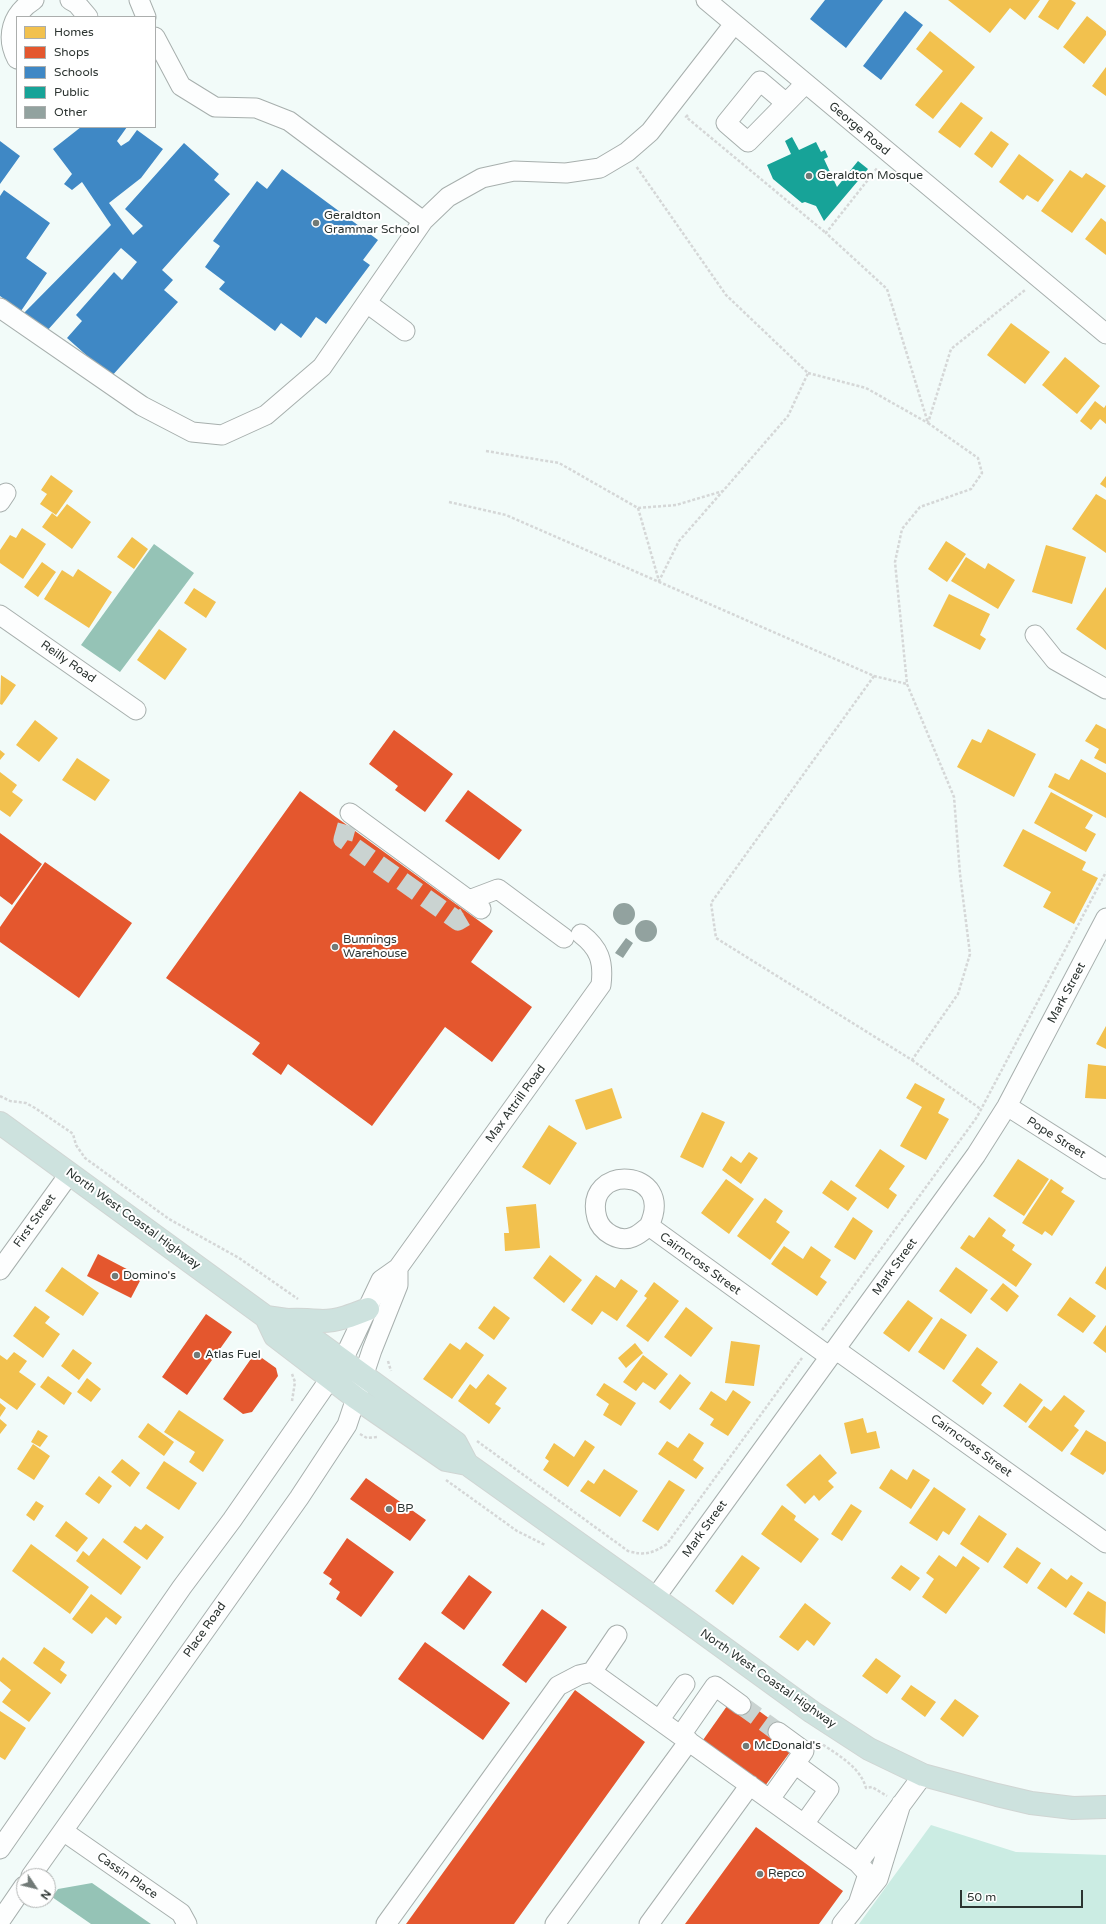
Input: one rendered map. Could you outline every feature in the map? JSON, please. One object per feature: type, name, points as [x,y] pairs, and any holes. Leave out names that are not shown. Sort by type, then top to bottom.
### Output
[{"type":"highway","name":"North West Coastal Highway","points":[[0,1123],[266,1317],[287,1320],[343,1360],[456,1443],[467,1464]]},
{"type":"highway","points":[[287,1320],[331,1320],[348,1317],[368,1309]]},
{"type":"highway","name":"North West Coastal Highway","points":[[266,1317],[275,1336],[356,1398],[446,1460],[467,1464],[812,1712],[869,1749],[923,1775],[1030,1803],[1073,1808],[1106,1807]]},
{"type":"street","points":[[16,57],[11,45],[11,31],[15,17],[24,6],[34,0]]},
{"type":"street","points":[[139,0],[146,16]]},
{"type":"street","name":"George Road","points":[[706,0],[1106,334]]},
{"type":"street","points":[[0,308],[142,406],[192,432],[222,435],[266,415],[322,367],[423,221],[448,197],[482,178],[514,170],[566,173],[600,168],[627,152],[650,132],[734,24]]},
{"type":"street","points":[[156,39],[181,86],[215,107],[256,108],[289,122],[423,221]]},
{"type":"street","points":[[786,103],[805,84]]},
{"type":"street","points":[[366,303],[405,331]]},
{"type":"street","name":"Reilly Road","points":[[0,615],[136,710]]},
{"type":"street","points":[[1035,634],[1055,660],[1106,689]]},
{"type":"street","name":"Max Attrill Road","points":[[343,1360],[381,1280],[398,1268],[601,985],[601,960],[595,947],[498,889],[475,904],[350,813]]},
{"type":"street","name":"Mark Street","points":[[655,1598],[976,1156],[1002,1114],[1106,918]]},
{"type":"street","name":"Pope Street","points":[[1002,1114],[1106,1169]]},
{"type":"street","name":"First Street","points":[[0,1270],[70,1173]]},
{"type":"street","name":"Cairncross Street","points":[[649,1226],[1106,1544]]},
{"type":"street","points":[[364,1376],[372,1350],[398,1285],[398,1268]]},
{"type":"street","points":[[0,1849],[182,1587],[232,1520],[343,1360]]},
{"type":"street","name":"Place Road","points":[[37,1868],[299,1498],[347,1425],[364,1376]]},
{"type":"street","points":[[386,1924],[558,1686],[579,1675],[592,1672],[617,1635]]},
{"type":"street","points":[[592,1672],[858,1863],[868,1874],[859,1901]]},
{"type":"street","points":[[675,1731],[706,1681],[741,1705]]},
{"type":"street","points":[[555,1924],[649,1796],[675,1731],[685,1684]]},
{"type":"street","points":[[770,1799],[804,1751],[778,1732]]},
{"type":"street","points":[[795,1764],[829,1789],[804,1824]]},
{"type":"street","points":[[858,1863],[923,1775]]},
{"type":"street","points":[[648,1924],[750,1785]]},
{"type":"street","points":[[842,1924],[878,1879],[901,1804]]},
{"type":"street","name":"Cassin Place","points":[[63,1831],[181,1913],[187,1924]]},
{"type":"street","points":[[0,1921],[16,1898]]},
{"type":"path","points":[[627,152],[726,295],[808,373],[866,388],[928,422],[978,458],[982,473],[971,489],[920,507],[902,529],[895,562],[907,684],[954,797],[960,874],[970,954],[958,994],[912,1060]]},
{"type":"path","points":[[889,154],[826,234],[887,289],[928,422]]},
{"type":"path","points":[[928,422],[951,349],[1039,279]]},
{"type":"path","points":[[659,581],[679,542],[788,416],[808,373]]},
{"type":"path","points":[[486,451],[559,463],[638,508],[676,506],[723,491]]},
{"type":"path","points":[[449,502],[506,515],[874,676],[907,684]]},
{"type":"path","points":[[638,508],[659,581]]},
{"type":"path","points":[[874,676],[711,903],[716,938],[912,1060],[981,1109],[1002,1114]]},
{"type":"path","points":[[820,1334],[981,1109],[1106,872]]},
{"type":"path","points":[[0,1096],[10,1101],[26,1103],[50,1117],[73,1134],[76,1145],[85,1158],[169,1219],[239,1258],[301,1301]]},
{"type":"path","points":[[387,1356],[389,1370],[393,1375]]},
{"type":"path","points":[[477,1440],[628,1551],[641,1554],[655,1552],[667,1544],[802,1357]]},
{"type":"path","points":[[291,1407],[295,1382],[292,1378],[292,1369]]},
{"type":"path","points":[[362,1435],[367,1438],[382,1437]]},
{"type":"path","points":[[441,1477],[517,1531],[546,1545]]},
{"type":"path","points":[[818,1741],[857,1771],[864,1780],[866,1788],[872,1787]]},
{"type":"shaded area","points":[[154,544],[194,573],[120,672],[81,645]]},
{"type":"shaded area","points":[[931,1825],[1016,1852],[1106,1855],[1106,1924],[859,1924]]},
{"type":"shaded area","points":[[92,1883],[151,1924],[91,1924],[56,1900],[56,1892],[58,1889]]},
{"type":"building: Homes","points":[[948,0],[1040,0],[1025,20],[1010,8],[990,33]]},
{"type":"building: Homes","points":[[1049,0],[1071,0],[1076,3],[1058,30],[1038,17]]},
{"type":"building: Homes","points":[[1087,16],[1106,31],[1106,35],[1084,64],[1063,47]]},
{"type":"building: Homes","points":[[930,31],[975,67],[933,119],[915,105],[943,71],[916,49]]},
{"type":"building: Homes","points":[[1106,67],[1106,96],[1092,86]]},
{"type":"building: Homes","points":[[961,102],[983,118],[960,148],[938,132]]},
{"type":"building: Homes","points":[[991,131],[1009,144],[992,168],[974,154]]},
{"type":"building: Homes","points":[[1019,154],[1054,180],[1038,202],[1027,195],[1023,200],[999,182]]},
{"type":"building: Homes","points":[[1070,170],[1082,178],[1086,173],[1106,186],[1072,233],[1041,211]]},
{"type":"building: Homes","points":[[1101,218],[1106,222],[1106,255],[1085,239]]},
{"type":"building: Homes","points":[[1011,323],[1050,352],[1025,384],[987,355]]},
{"type":"building: Homes","points":[[1065,357],[1100,386],[1077,414],[1042,385]]},
{"type":"building: Homes","points":[[1095,401],[1104,408],[1106,405],[1106,424],[1100,419],[1091,430],[1080,421]]},
{"type":"building: Homes","points":[[51,475],[73,491],[56,515],[40,504],[47,494],[41,490]]},
{"type":"building: Homes","points":[[1106,476],[1106,488],[1100,484]]},
{"type":"building: Homes","points":[[1096,494],[1106,500],[1106,553],[1072,529]]},
{"type":"building: Homes","points":[[67,504],[91,522],[72,549],[42,527],[52,513],[57,517]]},
{"type":"building: Homes","points":[[22,528],[46,544],[23,579],[0,563],[0,550],[10,535],[16,538]]},
{"type":"building: Homes","points":[[132,537],[148,549],[134,569],[117,557]]},
{"type":"building: Homes","points":[[946,541],[966,554],[947,582],[928,569]]},
{"type":"building: Homes","points":[[1046,545],[1086,557],[1072,604],[1032,592]]},
{"type":"building: Homes","points":[[966,557],[985,569],[988,563],[1015,580],[998,609],[951,581]]},
{"type":"building: Homes","points":[[42,562],[56,572],[38,597],[24,587]]},
{"type":"building: Homes","points":[[78,569],[112,592],[89,628],[44,599],[62,570],[73,577]]},
{"type":"building: Homes","points":[[1106,587],[1106,650],[1076,629]]},
{"type":"building: Homes","points":[[194,588],[216,602],[206,618],[184,603]]},
{"type":"building: Homes","points":[[949,594],[990,614],[980,635],[986,639],[980,650],[933,626]]},
{"type":"building: Homes","points":[[159,629],[187,649],[165,680],[137,660]]},
{"type":"building: Homes","points":[[1,675],[16,685],[2,705],[0,704]]},
{"type":"building: Homes","points":[[35,720],[58,738],[39,762],[16,745]]},
{"type":"building: Homes","points":[[1096,724],[1106,729],[1106,764],[1094,758],[1099,749],[1085,741]]},
{"type":"building: Homes","points":[[988,729],[1036,754],[1014,797],[957,767],[972,739],[981,743]]},
{"type":"building: Homes","points":[[0,750],[5,754],[0,760]]},
{"type":"building: Homes","points":[[77,758],[110,780],[95,801],[62,780]]},
{"type":"building: Homes","points":[[1081,759],[1106,773],[1106,818],[1048,787],[1055,773],[1069,780]]},
{"type":"building: Homes","points":[[0,772],[17,785],[12,792],[23,800],[10,817],[0,810]]},
{"type":"building: Homes","points":[[1051,792],[1093,815],[1085,828],[1096,834],[1086,852],[1034,823]]},
{"type":"building: Homes","points":[[1023,829],[1086,862],[1082,870],[1098,878],[1074,924],[1043,907],[1051,892],[1003,866]]},
{"type":"building: Homes","points":[[1106,1026],[1106,1049],[1096,1044]]},
{"type":"building: Homes","points":[[1088,1064],[1106,1066],[1106,1099],[1085,1098]]},
{"type":"building: Homes","points":[[915,1083],[945,1099],[938,1113],[949,1119],[926,1160],[900,1146],[922,1107],[906,1098]]},
{"type":"building: Homes","points":[[612,1088],[622,1118],[586,1130],[575,1100]]},
{"type":"building: Homes","points":[[702,1112],[725,1122],[703,1168],[680,1157]]},
{"type":"building: Homes","points":[[549,1125],[577,1143],[550,1185],[522,1167]]},
{"type":"building: Homes","points":[[880,1149],[905,1166],[889,1189],[897,1195],[888,1209],[855,1186]]},
{"type":"building: Homes","points":[[749,1152],[758,1158],[741,1184],[722,1170],[731,1156],[741,1163]]},
{"type":"building: Homes","points":[[1018,1159],[1049,1179],[1024,1216],[993,1196]]},
{"type":"building: Homes","points":[[726,1179],[754,1199],[729,1234],[701,1213]]},
{"type":"building: Homes","points":[[1051,1179],[1064,1188],[1061,1192],[1075,1201],[1052,1236],[1045,1231],[1042,1235],[1022,1223]]},
{"type":"building: Homes","points":[[831,1180],[857,1198],[848,1211],[822,1193]]},
{"type":"building: Homes","points":[[765,1198],[783,1211],[776,1222],[790,1232],[770,1260],[737,1236]]},
{"type":"building: Homes","points":[[536,1204],[540,1248],[505,1251],[504,1233],[509,1233],[506,1207]]},
{"type":"building: Homes","points":[[853,1217],[873,1231],[855,1260],[834,1247]]},
{"type":"building: Homes","points":[[989,1217],[1006,1230],[1002,1236],[1015,1245],[1012,1250],[1032,1264],[1016,1287],[960,1248],[969,1235],[974,1238]]},
{"type":"building: Homes","points":[[784,1246],[803,1259],[811,1246],[831,1260],[820,1277],[827,1282],[817,1296],[771,1264]]},
{"type":"building: Homes","points":[[550,1255],[582,1280],[564,1303],[533,1278]]},
{"type":"building: Homes","points":[[1106,1266],[1106,1290],[1095,1283]]},
{"type":"building: Homes","points":[[62,1267],[99,1293],[83,1316],[45,1291]]},
{"type":"building: Homes","points":[[956,1267],[988,1290],[971,1314],[939,1291]]},
{"type":"building: Homes","points":[[596,1275],[615,1288],[621,1279],[638,1291],[617,1321],[602,1311],[592,1325],[571,1310]]},
{"type":"building: Homes","points":[[654,1282],[679,1301],[648,1342],[626,1326],[647,1298],[644,1296]]},
{"type":"building: Homes","points":[[1003,1283],[1019,1296],[1007,1312],[990,1299]]},
{"type":"building: Homes","points":[[1070,1297],[1096,1316],[1083,1333],[1057,1315]]},
{"type":"building: Homes","points":[[908,1300],[933,1318],[909,1352],[883,1333]]},
{"type":"building: Homes","points":[[35,1306],[50,1317],[45,1323],[60,1334],[43,1358],[13,1336]]},
{"type":"building: Homes","points":[[494,1306],[510,1318],[494,1340],[478,1328]]},
{"type":"building: Homes","points":[[686,1307],[713,1328],[691,1357],[664,1337]]},
{"type":"building: Homes","points":[[941,1318],[967,1335],[944,1370],[918,1352]]},
{"type":"building: Homes","points":[[1106,1325],[1106,1353],[1093,1343]]},
{"type":"building: Homes","points":[[731,1341],[760,1345],[754,1386],[725,1383]]},
{"type":"building: Homes","points":[[466,1342],[484,1355],[452,1399],[423,1379],[450,1343],[460,1350]]},
{"type":"building: Homes","points":[[635,1343],[643,1353],[626,1368],[618,1358]]},
{"type":"building: Homes","points":[[977,1347],[998,1362],[981,1385],[992,1393],[983,1405],[952,1381]]},
{"type":"building: Homes","points":[[73,1349],[92,1363],[79,1380],[61,1366]]},
{"type":"building: Homes","points":[[14,1352],[27,1361],[19,1372],[36,1384],[17,1410],[0,1398],[0,1355],[7,1360]]},
{"type":"building: Homes","points":[[643,1355],[668,1374],[655,1390],[643,1382],[636,1391],[623,1382]]},
{"type":"building: Homes","points":[[488,1374],[507,1388],[495,1404],[501,1408],[489,1424],[458,1401],[470,1384],[476,1389]]},
{"type":"building: Homes","points":[[680,1374],[691,1383],[670,1410],[659,1402]]},
{"type":"building: Homes","points":[[48,1376],[72,1393],[64,1405],[40,1387]]},
{"type":"building: Homes","points":[[87,1378],[101,1389],[91,1402],[77,1392]]},
{"type":"building: Homes","points":[[604,1383],[636,1403],[621,1426],[603,1415],[609,1404],[596,1395]]},
{"type":"building: Homes","points":[[1020,1383],[1043,1400],[1026,1423],[1003,1406]]},
{"type":"building: Homes","points":[[733,1390],[751,1402],[728,1436],[710,1425],[714,1419],[699,1409],[711,1391],[726,1401]]},
{"type":"building: Homes","points":[[1064,1395],[1085,1411],[1074,1426],[1079,1430],[1062,1452],[1028,1427],[1044,1406],[1051,1411]]},
{"type":"building: Homes","points":[[0,1403],[6,1408],[0,1417]]},
{"type":"building: Homes","points":[[179,1410],[224,1440],[203,1472],[189,1462],[195,1452],[164,1432]]},
{"type":"building: Homes","points":[[863,1418],[867,1433],[876,1431],[880,1448],[851,1454],[844,1423]]},
{"type":"building: Homes","points":[[0,1419],[7,1425],[0,1434]]},
{"type":"building: Homes","points":[[148,1423],[174,1442],[164,1456],[138,1437]]},
{"type":"building: Homes","points":[[38,1430],[48,1436],[40,1447],[31,1442]]},
{"type":"building: Homes","points":[[1086,1430],[1106,1442],[1106,1471],[1103,1475],[1070,1454]]},
{"type":"building: Homes","points":[[689,1433],[704,1443],[693,1460],[704,1468],[696,1479],[658,1454],[667,1441],[678,1448]]},
{"type":"building: Homes","points":[[585,1440],[595,1447],[568,1487],[543,1470],[549,1461],[545,1458],[554,1443],[574,1457]]},
{"type":"building: Homes","points":[[33,1444],[50,1456],[34,1480],[17,1469]]},
{"type":"building: Homes","points":[[820,1454],[837,1473],[828,1481],[834,1487],[819,1501],[814,1495],[805,1504],[786,1485]]},
{"type":"building: Homes","points":[[122,1459],[140,1473],[130,1487],[111,1472]]},
{"type":"building: Homes","points":[[164,1461],[197,1483],[179,1510],[146,1488]]},
{"type":"building: Homes","points":[[604,1469],[638,1491],[620,1517],[580,1491],[588,1480],[594,1484]]},
{"type":"building: Homes","points":[[891,1469],[907,1480],[913,1469],[930,1480],[911,1509],[879,1488]]},
{"type":"building: Homes","points":[[99,1476],[112,1486],[99,1504],[85,1494]]},
{"type":"building: Homes","points":[[669,1480],[685,1490],[658,1531],[642,1521]]},
{"type":"building: Homes","points":[[934,1487],[966,1509],[949,1535],[943,1531],[937,1541],[909,1523]]},
{"type":"building: Homes","points":[[36,1501],[44,1506],[34,1521],[26,1515]]},
{"type":"building: Homes","points":[[851,1504],[862,1511],[842,1541],[831,1534]]},
{"type":"building: Homes","points":[[782,1505],[796,1516],[794,1520],[819,1539],[801,1563],[761,1534]]},
{"type":"building: Homes","points":[[979,1515],[1007,1534],[988,1563],[960,1544]]},
{"type":"building: Homes","points":[[66,1521],[88,1538],[77,1552],[55,1536]]},
{"type":"building: Homes","points":[[146,1524],[164,1537],[147,1560],[123,1542],[135,1526],[141,1530]]},
{"type":"building: Homes","points":[[103,1538],[141,1567],[121,1595],[76,1561],[83,1551],[89,1556]]},
{"type":"building: Homes","points":[[31,1544],[89,1587],[70,1614],[12,1571]]},
{"type":"building: Homes","points":[[1017,1547],[1041,1563],[1027,1584],[1003,1567]]},
{"type":"building: Homes","points":[[742,1555],[760,1568],[733,1605],[715,1591]]},
{"type":"building: Homes","points":[[939,1555],[956,1567],[963,1556],[980,1568],[946,1614],[922,1597],[934,1579],[926,1573]]},
{"type":"building: Homes","points":[[901,1565],[920,1578],[910,1591],[891,1578]]},
{"type":"building: Homes","points":[[1051,1568],[1067,1580],[1071,1575],[1083,1583],[1066,1608],[1037,1588]]},
{"type":"building: Homes","points":[[1088,1591],[1106,1602],[1105,1634],[1073,1614]]},
{"type":"building: Homes","points":[[91,1594],[122,1617],[116,1625],[106,1617],[92,1634],[72,1619]]},
{"type":"building: Homes","points":[[805,1603],[831,1623],[814,1646],[807,1640],[798,1651],[779,1637]]},
{"type":"building: Homes","points":[[44,1647],[65,1662],[60,1670],[67,1675],[61,1684],[33,1663]]},
{"type":"building: Homes","points":[[3,1657],[51,1693],[29,1722],[2,1702],[11,1690],[0,1681],[0,1661]]},
{"type":"building: Homes","points":[[876,1658],[901,1676],[887,1694],[862,1676]]},
{"type":"building: Homes","points":[[911,1685],[936,1702],[925,1717],[901,1699]]},
{"type":"building: Homes","points":[[955,1699],[979,1716],[963,1737],[940,1719]]},
{"type":"building: Homes","points":[[0,1711],[26,1728],[5,1760],[0,1757]]},
{"type":"building: Shops","points":[[394,730],[453,774],[425,812],[395,790],[398,786],[369,764]]},
{"type":"building: Shops","points":[[468,790],[522,830],[499,860],[445,821]]},
{"type":"building: Shops","name":"Bunnings Warehouse","points":[[300,791],[493,931],[471,962],[532,1007],[492,1062],[445,1027],[372,1126],[288,1064],[281,1075],[252,1054],[260,1043],[166,978]]},
{"type":"building: Shops","points":[[0,833],[42,864],[12,905],[0,896]]},
{"type":"building: Shops","points":[[45,862],[132,923],[79,998],[0,942],[0,927]]},
{"type":"building: Shops","name":"Domino's","points":[[98,1254],[142,1277],[131,1298],[87,1276]]},
{"type":"building: Shops","points":[[206,1314],[232,1332],[187,1395],[162,1377]]},
{"type":"building: Shops","points":[[255,1353],[276,1368],[278,1376],[252,1412],[243,1414],[223,1399]]},
{"type":"building: Shops","points":[[366,1478],[426,1520],[410,1541],[350,1499]]},
{"type":"building: Shops","points":[[347,1538],[394,1572],[361,1617],[336,1599],[340,1592],[329,1584],[332,1579],[323,1573]]},
{"type":"building: Shops","points":[[469,1575],[492,1592],[464,1630],[441,1613]]},
{"type":"building: Shops","points":[[542,1609],[567,1627],[526,1683],[502,1665]]},
{"type":"building: Shops","points":[[425,1642],[510,1703],[483,1740],[398,1679]]},
{"type":"building: Shops","points":[[575,1690],[645,1742],[514,1924],[406,1924]]},
{"type":"building: Shops","name":"McDonald's","points":[[744,1700],[781,1727],[790,1752],[765,1786],[703,1740],[727,1706]]},
{"type":"building: Shops","points":[[756,1827],[843,1891],[819,1924],[685,1924]]},
{"type":"building: Schools","points":[[825,0],[883,0],[846,48],[810,19]]},
{"type":"building: Schools","points":[[905,11],[923,25],[881,80],[863,66]]},
{"type":"building: Schools","points":[[80,128],[126,128],[117,141],[121,146],[129,141],[137,130],[163,149],[141,178],[109,203],[133,235],[143,226],[125,209],[184,143],[219,174],[214,180],[230,194],[162,270],[173,280],[164,290],[178,302],[111,377],[67,338],[82,321],[76,315],[114,272],[122,280],[137,262],[121,248],[46,332],[24,313],[111,225],[82,182],[72,190],[64,184],[72,174],[53,149]]},
{"type":"building: Schools","points":[[0,141],[20,156],[0,184]]},
{"type":"building: Schools","points":[[282,169],[378,240],[363,260],[370,265],[326,324],[316,317],[301,338],[281,323],[275,331],[219,289],[225,282],[205,267],[220,246],[213,241],[257,181],[267,189]]},
{"type":"building: Schools","points":[[4,190],[50,223],[26,258],[47,273],[21,311],[0,296],[0,196]]},
{"type":"building: Public","points":[[792,137],[799,150],[816,142],[821,152],[825,150],[828,157],[824,159],[837,187],[858,161],[868,169],[824,221],[816,206],[805,202],[802,203],[773,179],[767,165],[791,154],[785,141]]},
{"type":"building: Other","points":[[624,903],[632,906],[635,914],[632,922],[624,925],[616,922],[613,914],[616,906]]},
{"type":"building: Other","points":[[646,920],[654,923],[657,931],[654,939],[646,942],[638,939],[635,931],[638,923]]},
{"type":"building: Other","points":[[626,938],[633,943],[623,958],[615,953]]},
{"type":"tunnel","points":[[347,825],[343,839],[458,921],[470,914]]},
{"type":"tunnel","points":[[741,1705],[778,1732]]},
{"type":"place","name":"Geraldton Mosque","points":[[809,176]]},
{"type":"place","name":"Geraldton Grammar School","points":[[316,223]]},
{"type":"place","name":"Bunnings Warehouse","points":[[335,947]]},
{"type":"place","name":"Domino's","points":[[115,1276]]},
{"type":"place","name":"Atlas Fuel","points":[[197,1355]]},
{"type":"place","name":"BP","points":[[389,1509]]},
{"type":"place","name":"McDonald's","points":[[746,1746]]},
{"type":"place","name":"Repco","points":[[760,1874]]}]
